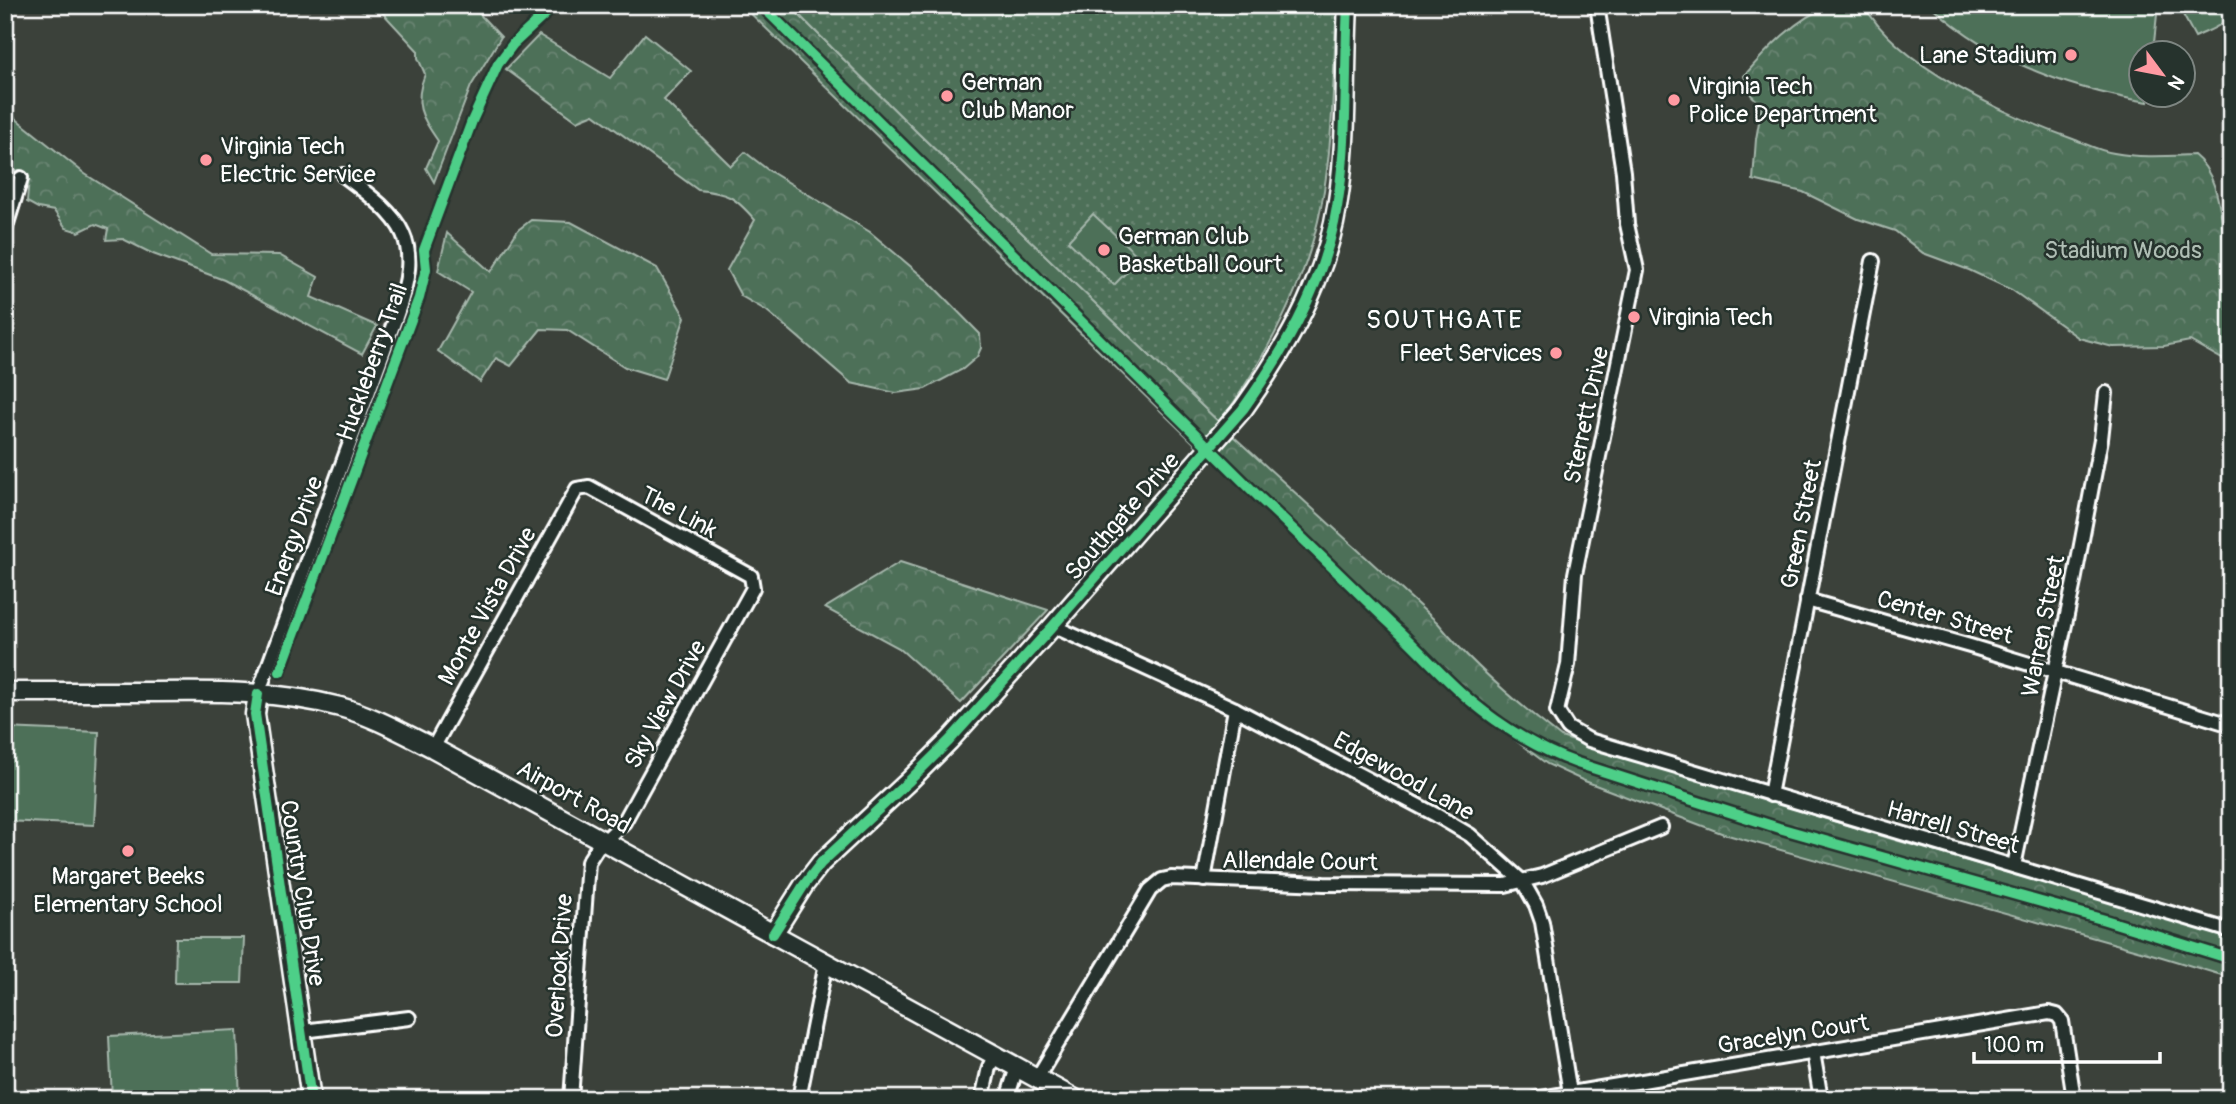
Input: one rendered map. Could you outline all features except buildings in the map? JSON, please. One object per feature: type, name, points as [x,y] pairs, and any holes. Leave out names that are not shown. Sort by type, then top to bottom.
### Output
[{"type":"street","name":"Southgate Drive","points":[[773,934],[821,863],[911,780],[1054,626],[1243,409],[1295,328],[1326,250],[1339,193],[1343,155],[1348,5]]},
{"type":"street","name":"Sterrett Drive","points":[[1597,5],[1619,144],[1627,224],[1637,271],[1574,574],[1568,665],[1557,711],[1568,728],[1589,740],[1665,762]]},
{"type":"street","name":"Energy Drive","points":[[258,694],[409,276],[407,248],[398,226],[386,209],[343,174]]},
{"type":"street","points":[[5,230],[21,178]]},
{"type":"street","name":"Green Street","points":[[1770,795],[1873,261]]},
{"type":"street","name":"Warren Street","points":[[2014,866],[2056,671],[2101,439],[2106,393]]},
{"type":"street","name":"The Link","points":[[581,488],[589,487],[748,573],[754,581]]},
{"type":"street","name":"Monte Vista Drive","points":[[433,748],[572,495],[581,488]]},
{"type":"street","name":"Sky View Drive","points":[[604,842],[624,822],[753,588],[754,581]]},
{"type":"street","name":"Center Street","points":[[1808,600],[2231,724]]},
{"type":"street","name":"Edgewood Lane","points":[[1054,626],[1235,709],[1436,814],[1469,835],[1523,882],[1542,922],[1570,1096]]},
{"type":"street","name":"Airport Road","points":[[5,692],[173,691],[258,694],[311,701],[377,720],[433,748],[1075,1099]]},
{"type":"street","name":"Country Club Drive","points":[[258,694],[255,714],[311,1099]]},
{"type":"street","points":[[1204,880],[1235,709]]},
{"type":"street","name":"Harrell Street","points":[[1665,762],[2231,931]]},
{"type":"street","name":"Allendale Court","points":[[1037,1078],[1150,890],[1162,880],[1171,878],[1324,884],[1505,885],[1523,882],[1661,827]]},
{"type":"street","name":"Overlook Drive","points":[[571,1099],[587,867],[592,854],[604,842]]},
{"type":"street","points":[[800,1099],[826,963]]},
{"type":"street","name":"Gracelyn Court","points":[[1535,1099],[1570,1096],[2049,1013],[2057,1015],[2062,1021],[2074,1099]]},
{"type":"street","points":[[303,1031],[409,1018]]},
{"type":"street","points":[[1813,1052],[1821,1099]]},
{"type":"street","points":[[982,1099],[989,1067],[995,1055]]},
{"type":"street","points":[[1007,1099],[1017,1067]]},
{"type":"green space","points":[[359,5],[471,5],[501,37],[471,86],[434,182],[426,168],[438,141],[423,117],[419,102],[425,74],[418,51],[381,11],[361,10]]},
{"type":"green space","points":[[742,5],[789,5],[1220,423],[1197,446]]},
{"type":"green space","points":[[789,5],[1337,5],[1328,157],[1314,236],[1282,320],[1253,373],[1220,423],[919,134]]},
{"type":"green space","name":"Stadium Woods","points":[[1831,5],[1864,5],[1880,28],[1928,69],[1988,103],[2047,129],[2098,149],[2124,155],[2194,155],[2209,173],[2214,184],[2226,244],[2231,248],[2231,364],[2190,341],[2164,346],[2113,347],[2079,338],[2012,290],[1923,253],[1895,231],[1858,219],[1803,192],[1753,180],[1762,105],[1751,95],[1744,76],[1772,45],[1794,26]]},
{"type":"green space","name":"Lane Stadium","points":[[1930,5],[2158,5],[2154,38],[2128,38],[2128,98],[2089,89],[2032,70],[1979,42]]},
{"type":"green space","points":[[2189,5],[2231,5],[2224,22],[2195,37],[2180,9]]},
{"type":"green space","points":[[645,34],[691,71],[664,100],[731,166],[745,152],[768,170],[870,232],[929,282],[980,334],[981,348],[977,357],[963,369],[925,389],[896,393],[851,383],[767,311],[741,296],[727,270],[755,220],[742,206],[724,195],[698,190],[594,114],[577,121],[506,69],[539,35],[610,78]]},
{"type":"green space","points":[[5,110],[85,174],[211,254],[279,255],[318,277],[311,297],[377,326],[362,354],[224,280],[153,254],[123,239],[106,240],[108,229],[95,224],[79,232],[66,228],[54,211],[38,208],[27,202],[29,177],[5,167]]},
{"type":"green space","name":"German Club Basketball Court","points":[[1093,214],[1140,258],[1114,285],[1068,241]]},
{"type":"green space","points":[[531,220],[571,222],[657,268],[685,317],[664,379],[625,367],[567,330],[541,329],[511,366],[496,358],[480,382],[438,351],[471,292],[438,271],[447,233],[491,272],[518,230]]},
{"type":"green space","points":[[1233,436],[1438,623],[1496,683],[1561,737],[1892,839],[2231,937],[2231,978],[1724,834],[1547,764],[1462,701],[1416,653],[1212,459]]},
{"type":"green space","points":[[900,562],[1048,610],[961,703],[899,648],[825,608]]},
{"type":"green space","points":[[5,728],[99,732],[94,825],[5,821]]},
{"type":"green space","points":[[176,938],[244,938],[242,983],[175,983]]},
{"type":"green space","points":[[237,1030],[240,1099],[112,1099],[109,1036]]},
{"type":"cycle path","name":"Huckleberry Trail","points":[[280,672],[419,298],[426,269],[424,250],[472,121],[498,64],[513,44],[555,5]]},
{"type":"cycle path","points":[[761,5],[1451,683],[1509,729],[1535,745],[1577,763],[1779,828],[2105,920],[2231,959]]},
{"type":"cycle path","points":[[773,934],[821,863],[949,741],[1243,409],[1272,366],[1309,297],[1334,223],[1344,142],[1348,5]]},
{"type":"cycle path","points":[[258,694],[255,714],[311,1099]]},
{"type":"place","name":"Lane Stadium","points":[[2071,55]]},
{"type":"place","name":"German Club Manor","points":[[947,96]]},
{"type":"place","name":"Virginia Tech Police Department","points":[[1674,100]]},
{"type":"place","name":"Virginia Tech Electric Service","points":[[206,160]]},
{"type":"place","name":"German Club Basketball Court","points":[[1104,250]]},
{"type":"place","name":"Virginia Tech","points":[[1634,317]]},
{"type":"place","name":"Fleet Services","points":[[1556,353]]},
{"type":"place","name":"Margaret Beeks Elementary School","points":[[128,851]]},
{"type":"district","name":"SOUTHGATE","points":[[1445,319]]}]
